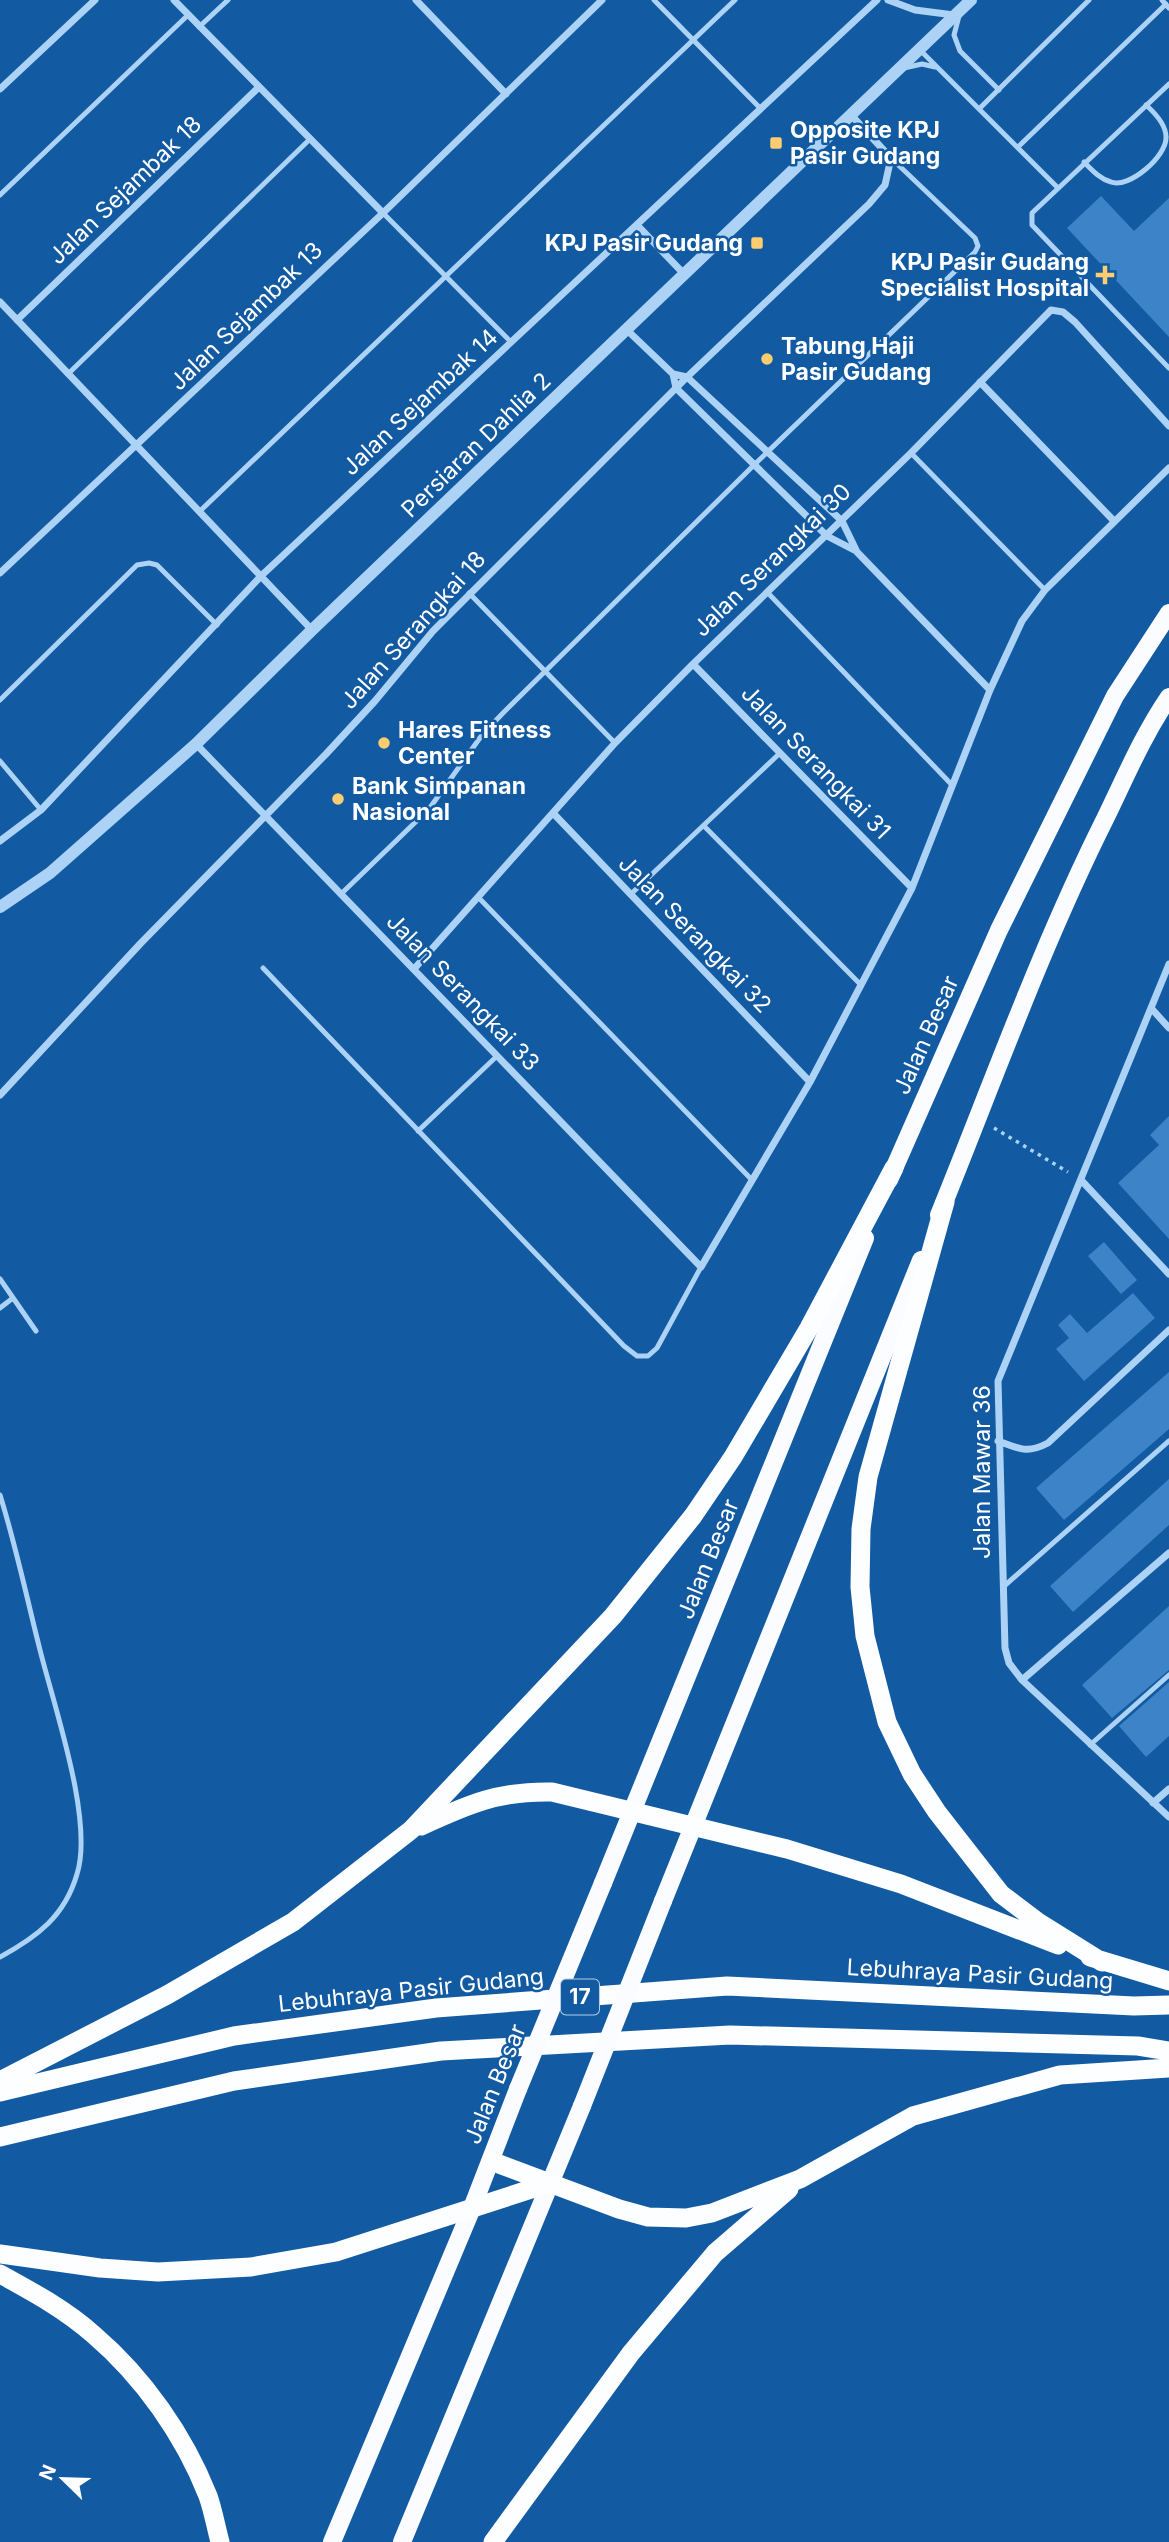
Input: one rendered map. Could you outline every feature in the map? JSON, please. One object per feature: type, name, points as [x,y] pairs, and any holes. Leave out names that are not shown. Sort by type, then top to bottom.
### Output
[{"type":"highway","points":[[0,2081],[167,1995],[293,1922],[411,1830],[613,1616],[693,1516],[733,1457],[809,1328],[894,1168]]},
{"type":"highway","points":[[945,1202],[868,1477],[861,1530],[860,1587],[865,1636],[887,1722],[912,1774],[937,1812],[1001,1894],[1038,1922],[1102,1962]]},
{"type":"highway","points":[[411,1830],[478,1800],[526,1792],[552,1792],[787,1849],[901,1884],[1102,1962],[1169,1981]]},
{"type":"highway","name":"Lebuhraya Pasir Gudang","points":[[0,2092],[234,2036],[436,2008],[727,1986],[1134,2006],[1169,2005]]},
{"type":"highway","name":"17","points":[[0,2137],[234,2081],[441,2051],[730,2035],[1138,2046],[1169,2051]]},
{"type":"highway","points":[[491,2161],[619,2209],[659,2218],[686,2218],[712,2213],[800,2179],[913,2116],[1060,2075],[1169,2068]]},
{"type":"highway","points":[[493,2542],[631,2353],[715,2253],[800,2179]]},
{"type":"highway","points":[[0,2254],[100,2268],[158,2272],[251,2267],[336,2252],[550,2183]]},
{"type":"highway","points":[[0,2274],[43,2298],[94,2335],[140,2383],[176,2431],[208,2496],[220,2542]]},
{"type":"main road","name":"Jalan Besar","points":[[332,2542],[472,2208],[518,2089],[894,1168],[999,930],[1115,696],[1169,613]]},
{"type":"main road","points":[[402,2542],[695,1826],[1030,984],[1083,862],[1153,721],[1169,697]]},
{"type":"street","points":[[0,89],[94,0]]},
{"type":"street","points":[[174,0],[383,213]]},
{"type":"street","points":[[416,0],[506,94]]},
{"type":"street","name":"Jalan Sejambak 13","points":[[0,573],[383,213],[603,0]]},
{"type":"street","name":"Jalan Sejambak 14","points":[[0,841],[41,810],[261,576],[877,0]]},
{"type":"street","points":[[888,0],[915,10],[962,8]]},
{"type":"street","name":"Persiaran Dahlia 2","points":[[0,907],[50,873],[196,744],[962,8]]},
{"type":"street","name":"Jalan Sejambak 18","points":[[17,320],[259,87]]},
{"type":"street","points":[[852,116],[891,159]]},
{"type":"street","name":"Jalan Serangkai 18","points":[[0,1095],[140,944],[367,710],[409,658],[470,593],[687,377],[869,204],[885,184],[891,159]]},
{"type":"street","points":[[637,225],[685,275]]},
{"type":"street","points":[[0,302],[312,630]]},
{"type":"street","name":"Jalan Serangkai 30","points":[[414,969],[615,743],[911,453],[1051,310],[1063,312],[1075,322],[1169,426]]},
{"type":"street","points":[[627,330],[673,374],[687,377],[842,521],[857,552]]},
{"type":"street","points":[[673,374],[676,388],[827,536],[857,552],[990,690]]},
{"type":"street","points":[[980,382],[1114,521]]},
{"type":"street","points":[[701,1267],[810,1082],[912,888],[990,690],[1022,621],[1045,590],[1169,468]]},
{"type":"street","name":"Jalan Serangkai 31","points":[[693,664],[912,888]]},
{"type":"street","name":"Jalan Serangkai 33","points":[[196,744],[701,1267]]},
{"type":"street","name":"Jalan Serangkai 32","points":[[553,813],[810,1082]]},
{"type":"street","name":"Jalan Mawar 36","points":[[1169,964],[998,1381],[1005,1648],[1009,1663],[1022,1680],[1169,1816]]},
{"type":"street","points":[[1151,1007],[1169,1028]]},
{"type":"street","points":[[1081,1180],[1169,1274]]},
{"type":"street","points":[[998,1441],[1022,1450],[1033,1450],[1048,1443],[1169,1330]]},
{"type":"street","points":[[1022,1680],[1169,1553]]},
{"type":"street","points":[[1153,1803],[1169,1788]]},
{"type":"lane","points":[[199,27],[228,0]]},
{"type":"lane","points":[[654,0],[761,109]]},
{"type":"lane","points":[[199,512],[735,0]]},
{"type":"lane","points":[[980,108],[1090,0]]},
{"type":"lane","points":[[1018,147],[1165,4]]},
{"type":"lane","points":[[962,8],[954,35],[960,51],[999,90]]},
{"type":"lane","points":[[0,195],[188,15]]},
{"type":"lane","points":[[919,49],[1057,187]]},
{"type":"lane","points":[[898,70],[922,64],[938,68]]},
{"type":"lane","points":[[1169,84],[1032,213],[1032,225],[1169,368]]},
{"type":"lane","points":[[1084,162],[1097,175],[1112,183],[1126,183],[1135,178],[1163,151],[1167,137],[1156,115],[1146,105]]},
{"type":"lane","points":[[68,374],[310,139]]},
{"type":"lane","points":[[341,894],[429,809],[482,735],[754,465],[975,252],[978,246],[975,238],[891,159]]},
{"type":"lane","points":[[383,213],[511,342]]},
{"type":"lane","points":[[911,453],[1045,590]]},
{"type":"lane","points":[[0,699],[138,565],[157,565],[217,625]]},
{"type":"lane","points":[[470,593],[615,743]]},
{"type":"lane","points":[[768,593],[952,785]]},
{"type":"lane","points":[[631,894],[780,753]]},
{"type":"lane","points":[[0,761],[41,810]]},
{"type":"lane","points":[[704,826],[861,985]]},
{"type":"lane","points":[[478,897],[752,1180]]},
{"type":"lane","points":[[263,968],[624,1346],[637,1356],[648,1356],[657,1348],[701,1267]]},
{"type":"lane","points":[[418,1131],[497,1056]]},
{"type":"lane","points":[[0,1279],[36,1331]]},
{"type":"lane","points":[[0,1308],[13,1298]]},
{"type":"lane","points":[[1003,1588],[1169,1441]]},
{"type":"lane","points":[[0,1495],[72,1775],[83,1845],[78,1873],[68,1898],[51,1923],[30,1941],[0,1957]]},
{"type":"lane","points":[[1090,1745],[1169,1675]]},
{"type":"path","points":[[978,1116],[1008,1138],[1081,1180]]},
{"type":"building","points":[[1101,196],[1134,231],[1169,198],[1169,337],[1067,228]]},
{"type":"building","points":[[1169,1116],[1169,1239],[1118,1183],[1159,1145],[1150,1135]]},
{"type":"building","points":[[1104,1242],[1137,1280],[1121,1294],[1088,1256]]},
{"type":"building","points":[[1133,1293],[1155,1318],[1084,1381],[1056,1349],[1069,1338],[1058,1325],[1070,1314],[1087,1333]]},
{"type":"building","points":[[1169,1372],[1169,1429],[1064,1520],[1036,1488]]},
{"type":"building","points":[[1169,1479],[1169,1525],[1073,1612],[1050,1586]]},
{"type":"building","points":[[1169,1606],[1169,1670],[1112,1718],[1082,1685]]},
{"type":"building","points":[[1169,1682],[1169,1736],[1146,1757],[1119,1726]]},
{"type":"place","name":"Opposite KPJ Pasir Gudang","points":[[776,143]]},
{"type":"place","name":"KPJ Pasir Gudang","points":[[757,243]]},
{"type":"place","name":"KPJ Pasir Gudang Specialist Hospital","points":[[1105,275]]},
{"type":"place","name":"Tabung Haji Pasir Gudang","points":[[767,359]]},
{"type":"place","name":"Hares Fitness Center","points":[[384,743]]},
{"type":"place","name":"Bank Simpanan Nasional","points":[[338,799]]}]
